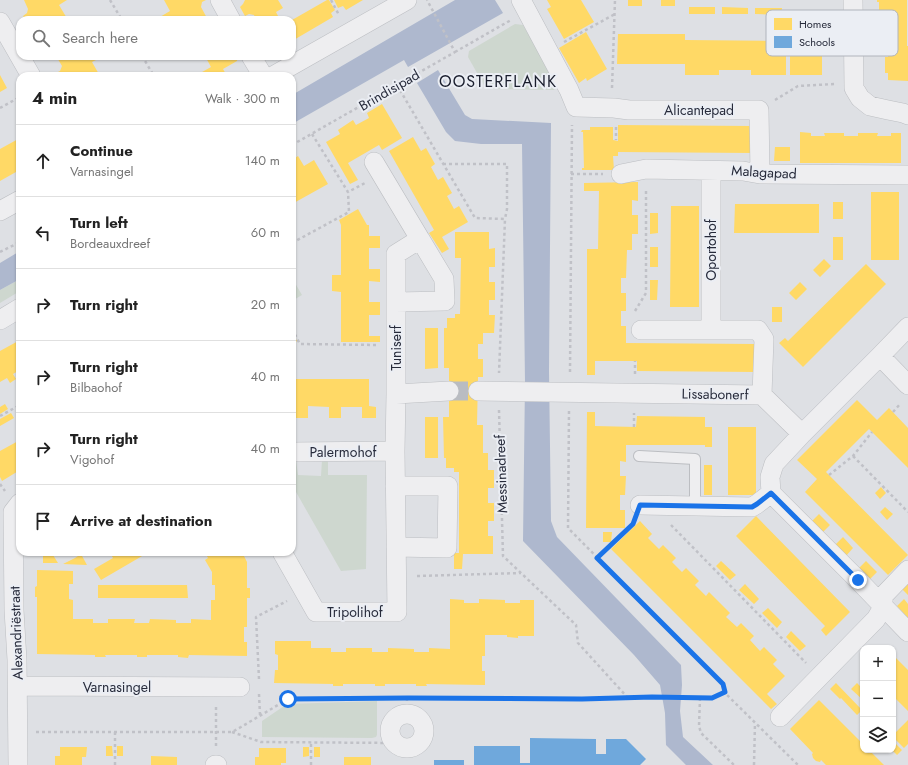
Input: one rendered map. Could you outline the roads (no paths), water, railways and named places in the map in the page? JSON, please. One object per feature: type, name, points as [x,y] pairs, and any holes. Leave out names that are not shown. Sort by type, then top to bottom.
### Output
[{"type":"street","points":[[220,0],[229,16]]},
{"type":"street","points":[[280,72],[407,0]]},
{"type":"street","points":[[853,0],[853,10]]},
{"type":"street","name":"Alicantepad","points":[[524,6],[569,90],[576,107],[629,110],[759,110],[760,174]]},
{"type":"street","points":[[0,22],[16,50]]},
{"type":"street","points":[[854,56],[854,88],[860,98],[870,106],[903,112],[908,115]]},
{"type":"street","points":[[22,60],[29,72]]},
{"type":"street","points":[[254,60],[261,72]]},
{"type":"street","points":[[377,168],[444,279],[445,301],[396,302]]},
{"type":"street","name":"Malagapad","points":[[621,174],[646,169],[743,171],[760,174],[908,175]]},
{"type":"street","name":"Oportohof","points":[[711,171],[711,330]]},
{"type":"street","points":[[0,211],[16,202]]},
{"type":"street","name":"Tuniserf","points":[[396,394],[396,254],[420,239]]},
{"type":"street","points":[[0,320],[16,310]]},
{"type":"street","points":[[638,324],[711,330],[758,330],[764,338],[762,395]]},
{"type":"street","points":[[908,327],[774,464],[770,477],[771,493],[908,632]]},
{"type":"street","points":[[880,356],[908,385]]},
{"type":"street","points":[[396,394],[449,391]]},
{"type":"street","name":"Lissabonerf","points":[[478,391],[762,395],[802,434]]},
{"type":"street","name":"Tripolihof","points":[[284,556],[316,612],[397,612],[395,486],[396,394]]},
{"type":"street","name":"Palermohof","points":[[296,452],[395,451]]},
{"type":"street","points":[[395,486],[448,486],[448,548],[396,547]]},
{"type":"street","points":[[646,505],[752,507],[771,493]]},
{"type":"street","name":"Alexandriëstraat","points":[[16,508],[13,512],[7,583],[14,610],[18,686],[18,765]]},
{"type":"street","points":[[780,717],[876,619],[883,607],[883,596],[908,570]]},
{"type":"street","name":"Varnasingel","points":[[18,686],[240,687]]},
{"type":"street","points":[[407,706],[422,723],[424,732],[422,740],[416,747],[402,752],[391,740],[389,731],[391,722],[407,706]]},
{"type":"lane","points":[[639,456],[695,458],[695,506]]},
{"type":"water","points":[[455,0],[495,0],[503,13],[408,67],[404,60],[296,122],[296,93]]},
{"type":"water","points":[[438,70],[465,115],[472,119],[551,123],[549,371],[551,521],[557,537],[681,665],[682,685],[680,711],[683,737],[713,765],[686,765],[666,745],[665,713],[660,685],[634,655],[523,541],[525,382],[522,144],[481,144],[455,141],[446,132],[417,83]]},
{"type":"water","points":[[16,253],[16,281],[0,290],[0,263]]},
{"type":"tunnel","points":[[449,391],[478,391]]},
{"type":"district","name":"OOSTERFLANK","points":[[498,81]]}]
